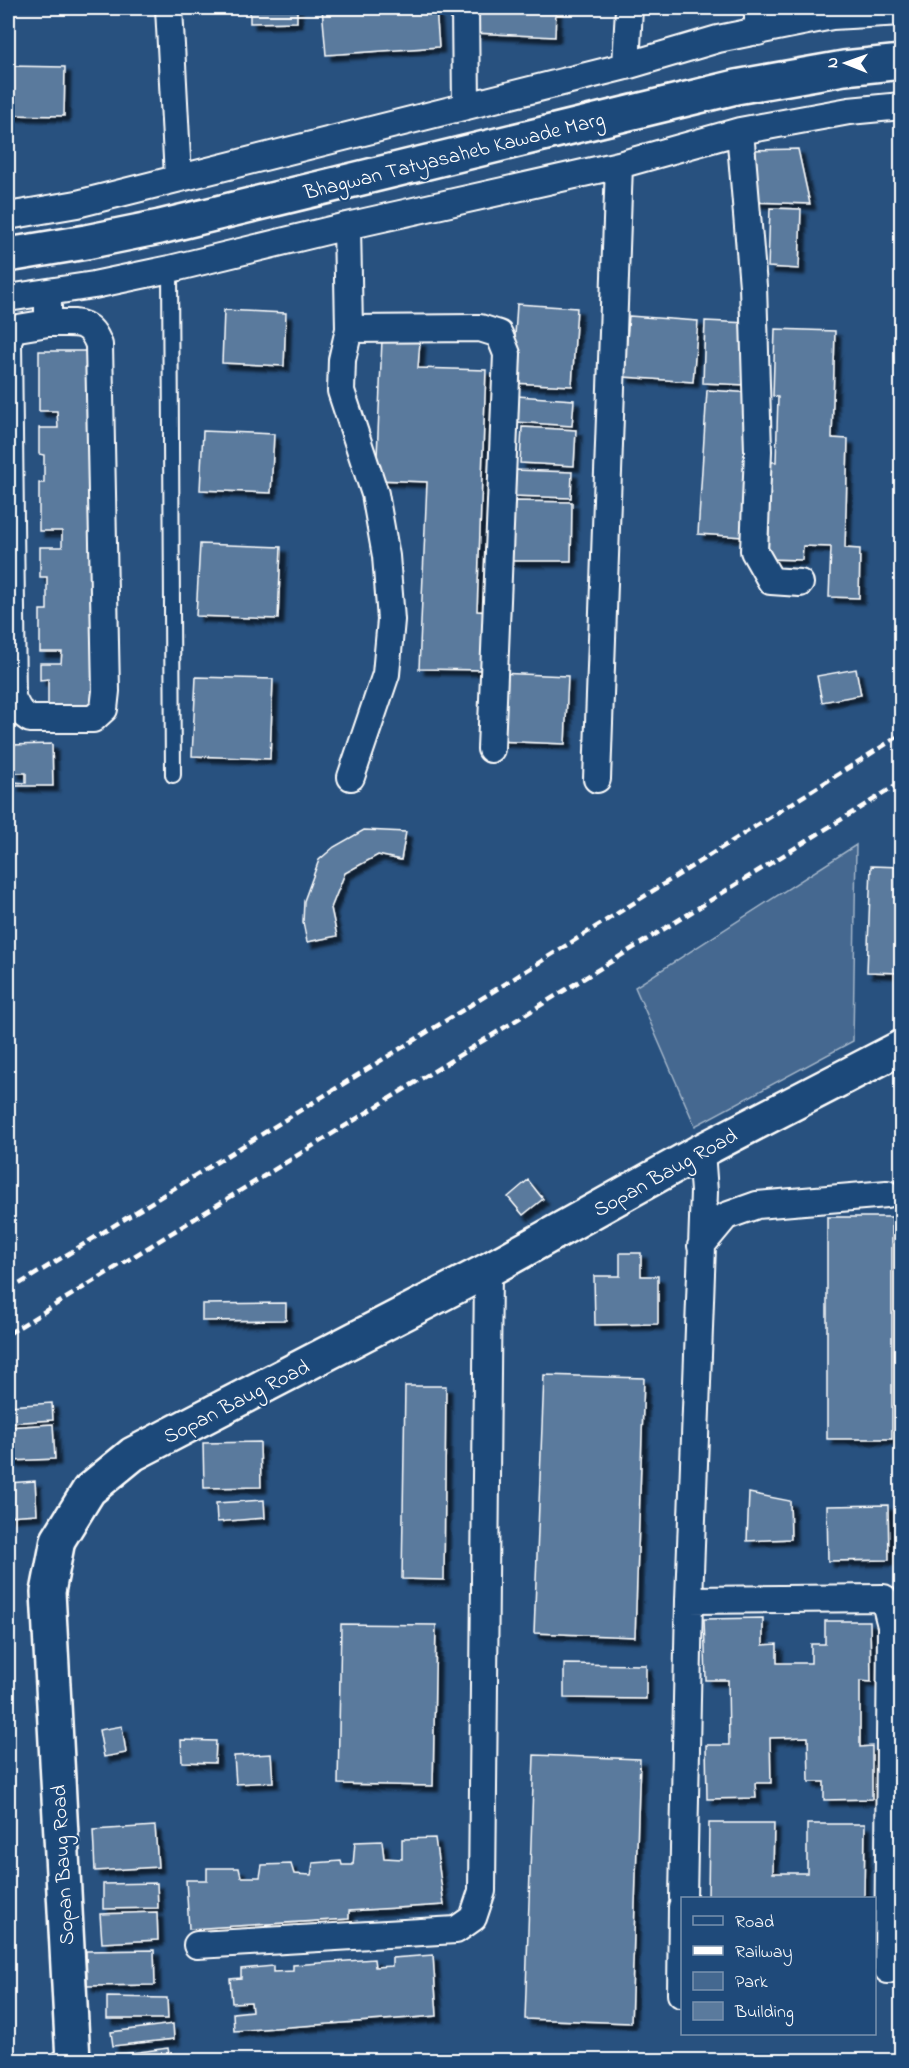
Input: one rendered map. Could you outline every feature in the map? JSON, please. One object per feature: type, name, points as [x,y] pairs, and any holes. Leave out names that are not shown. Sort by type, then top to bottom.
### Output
[{"type":"street","points":[[170,8],[178,177]]},
{"type":"street","points":[[465,8],[466,105]]},
{"type":"street","points":[[626,66],[629,8]]},
{"type":"street","points":[[8,216],[77,204],[626,66],[717,39],[758,20],[839,12],[902,12]]},
{"type":"street","name":"Bhagwan Tatyasaheb Kawade Marg","points":[[8,255],[159,227],[736,87],[844,68],[902,62]]},
{"type":"street","points":[[8,298],[94,285],[170,269],[347,226],[619,165],[740,131],[849,111],[902,106]]},
{"type":"street","points":[[740,131],[753,286],[758,451],[754,551],[771,581],[800,583]]},
{"type":"street","points":[[597,779],[619,165]]},
{"type":"street","points":[[347,226],[349,328],[342,360],[341,391],[375,494],[386,556],[391,620],[386,674],[351,777]]},
{"type":"street","points":[[48,292],[48,323]]},
{"type":"street","points":[[48,323],[85,324],[94,332],[99,345],[106,691],[104,709],[93,719],[30,719],[20,711],[12,698],[8,343],[11,332],[18,327],[48,323]]},
{"type":"street","points":[[349,328],[480,328],[499,334],[507,354],[491,750]]},
{"type":"street","name":"Sopan Baug Road","points":[[73,2061],[48,1593],[58,1540],[89,1490],[133,1454],[488,1270],[701,1151],[902,1047]]},
{"type":"street","points":[[683,1897],[689,1600],[704,1192],[701,1151]]},
{"type":"street","points":[[701,1246],[726,1216],[757,1205],[887,1194]]},
{"type":"street","points":[[197,1945],[456,1930],[473,1918],[482,1891],[488,1270]]},
{"type":"street","points":[[689,1600],[884,1598],[891,1626],[888,1970]]},
{"type":"lane","points":[[170,269],[173,775]]},
{"type":"green space","points":[[856,845],[853,1041],[695,1126],[635,987]]},
{"type":"building","points":[[250,8],[297,8],[297,22],[250,23]]},
{"type":"building","points":[[322,8],[436,8],[439,47],[326,55]]},
{"type":"building","points":[[476,8],[556,8],[555,37],[475,33]]},
{"type":"building","points":[[8,66],[65,67],[64,116],[8,115]]},
{"type":"building","points":[[798,149],[810,204],[751,202],[752,150]]},
{"type":"building","points":[[770,208],[801,209],[799,269],[768,267]]},
{"type":"building","points":[[517,304],[577,308],[572,386],[512,383]]},
{"type":"building","points":[[224,310],[286,313],[284,366],[222,363]]},
{"type":"building","points":[[629,316],[698,321],[693,382],[624,377]]},
{"type":"building","points":[[705,321],[748,323],[746,385],[703,383]]},
{"type":"building","points":[[775,329],[835,331],[832,438],[848,439],[845,548],[860,549],[859,598],[829,597],[831,547],[803,546],[802,560],[768,559],[771,462],[776,462],[778,397],[773,396]]},
{"type":"building","points":[[382,340],[420,341],[418,368],[486,370],[477,611],[491,612],[488,670],[419,669],[427,482],[376,480]]},
{"type":"building","points":[[39,351],[91,351],[93,707],[48,707],[48,679],[40,680],[40,663],[61,663],[62,652],[40,652],[40,610],[47,610],[47,577],[40,577],[40,547],[62,547],[62,531],[39,531],[39,483],[44,483],[44,455],[39,454],[39,428],[58,428],[57,411],[39,411]]},
{"type":"building","points":[[707,390],[753,393],[744,537],[698,534]]},
{"type":"building","points":[[517,396],[574,400],[572,426],[516,422]]},
{"type":"building","points":[[522,427],[576,430],[574,466],[520,463]]},
{"type":"building","points":[[203,431],[274,434],[271,493],[200,490]]},
{"type":"building","points":[[514,470],[572,472],[571,498],[513,496]]},
{"type":"building","points":[[509,501],[572,502],[571,561],[509,561]]},
{"type":"building","points":[[200,544],[281,547],[278,619],[196,616]]},
{"type":"building","points":[[856,669],[861,695],[822,702],[817,676]]},
{"type":"building","points":[[497,673],[568,676],[565,744],[494,741]]},
{"type":"building","points":[[196,677],[273,679],[270,759],[192,756]]},
{"type":"building","points":[[52,744],[53,786],[14,786],[14,782],[26,783],[26,773],[14,773],[14,764],[8,764],[8,745]]},
{"type":"building","points":[[364,830],[406,832],[401,860],[378,855],[345,873],[331,908],[337,936],[307,942],[303,922],[304,901],[319,860],[334,847]]},
{"type":"building","points":[[871,866],[902,867],[902,973],[867,972]]},
{"type":"building","points":[[528,1180],[543,1199],[523,1215],[508,1197]]},
{"type":"building","points":[[827,1217],[892,1217],[892,1439],[827,1439]]},
{"type":"building","points":[[620,1253],[641,1253],[641,1276],[658,1276],[658,1324],[595,1325],[594,1276],[620,1276]]},
{"type":"building","points":[[286,1303],[286,1320],[202,1321],[202,1304]]},
{"type":"building","points":[[544,1375],[644,1378],[635,1637],[534,1633]]},
{"type":"building","points":[[405,1386],[446,1386],[444,1580],[402,1579]]},
{"type":"building","points":[[52,1403],[53,1420],[8,1423],[8,1406]]},
{"type":"building","points":[[53,1424],[55,1459],[10,1461],[8,1427]]},
{"type":"building","points":[[260,1442],[261,1487],[204,1488],[203,1443]]},
{"type":"building","points":[[35,1481],[37,1514],[8,1516],[8,1483]]},
{"type":"building","points":[[749,1493],[790,1501],[791,1539],[747,1541]]},
{"type":"building","points":[[264,1500],[265,1518],[217,1522],[216,1503]]},
{"type":"building","points":[[888,1505],[889,1560],[828,1561],[827,1506]]},
{"type":"building","points":[[763,1618],[763,1645],[777,1644],[777,1663],[811,1663],[811,1644],[825,1644],[825,1621],[870,1621],[871,1682],[860,1681],[860,1747],[872,1746],[872,1799],[824,1800],[824,1782],[809,1782],[808,1737],[770,1738],[771,1783],[755,1783],[756,1798],[707,1799],[706,1745],[729,1745],[728,1680],[706,1680],[704,1619]]},
{"type":"building","points":[[341,1624],[436,1625],[433,1786],[338,1784]]},
{"type":"building","points":[[564,1664],[646,1665],[646,1699],[564,1698]]},
{"type":"building","points":[[122,1726],[126,1753],[104,1757],[99,1730]]},
{"type":"building","points":[[181,1740],[216,1741],[215,1763],[182,1762]]},
{"type":"building","points":[[271,1754],[273,1782],[236,1784],[234,1756]]},
{"type":"building","points":[[534,1755],[640,1759],[631,2023],[525,2019]]},
{"type":"building","points":[[709,1823],[774,1823],[773,1873],[807,1873],[807,1824],[865,1824],[864,1897],[708,1897]]},
{"type":"building","points":[[155,1826],[158,1867],[95,1871],[93,1830]]},
{"type":"building","points":[[435,1838],[444,1905],[349,1911],[349,1919],[189,1929],[186,1880],[207,1880],[207,1868],[239,1868],[241,1877],[260,1877],[262,1865],[291,1864],[294,1874],[311,1875],[313,1863],[341,1861],[342,1865],[353,1865],[355,1842],[382,1841],[384,1858],[402,1859],[402,1839]]},
{"type":"building","points":[[157,1883],[158,1908],[103,1909],[103,1884]]},
{"type":"building","points":[[157,1912],[158,1940],[102,1943],[100,1914]]},
{"type":"building","points":[[154,1950],[155,1985],[87,1986],[86,1951]]},
{"type":"building","points":[[433,1955],[437,2016],[234,2031],[233,2013],[252,2011],[251,2002],[232,2003],[230,1979],[241,1978],[241,1969],[273,1966],[273,1972],[293,1971],[293,1965],[374,1959],[375,1967],[392,1966],[392,1958]]},
{"type":"building","points":[[107,1997],[167,1998],[168,2019],[107,2019]]},
{"type":"building","points":[[173,2024],[174,2039],[113,2046],[111,2032]]},
{"type":"building","points":[[168,2048],[170,2060],[119,2060],[118,2055]]},
{"type":"railway","points":[[8,1291],[513,979],[902,734]]},
{"type":"railway","points":[[8,1334],[902,782]]}]
